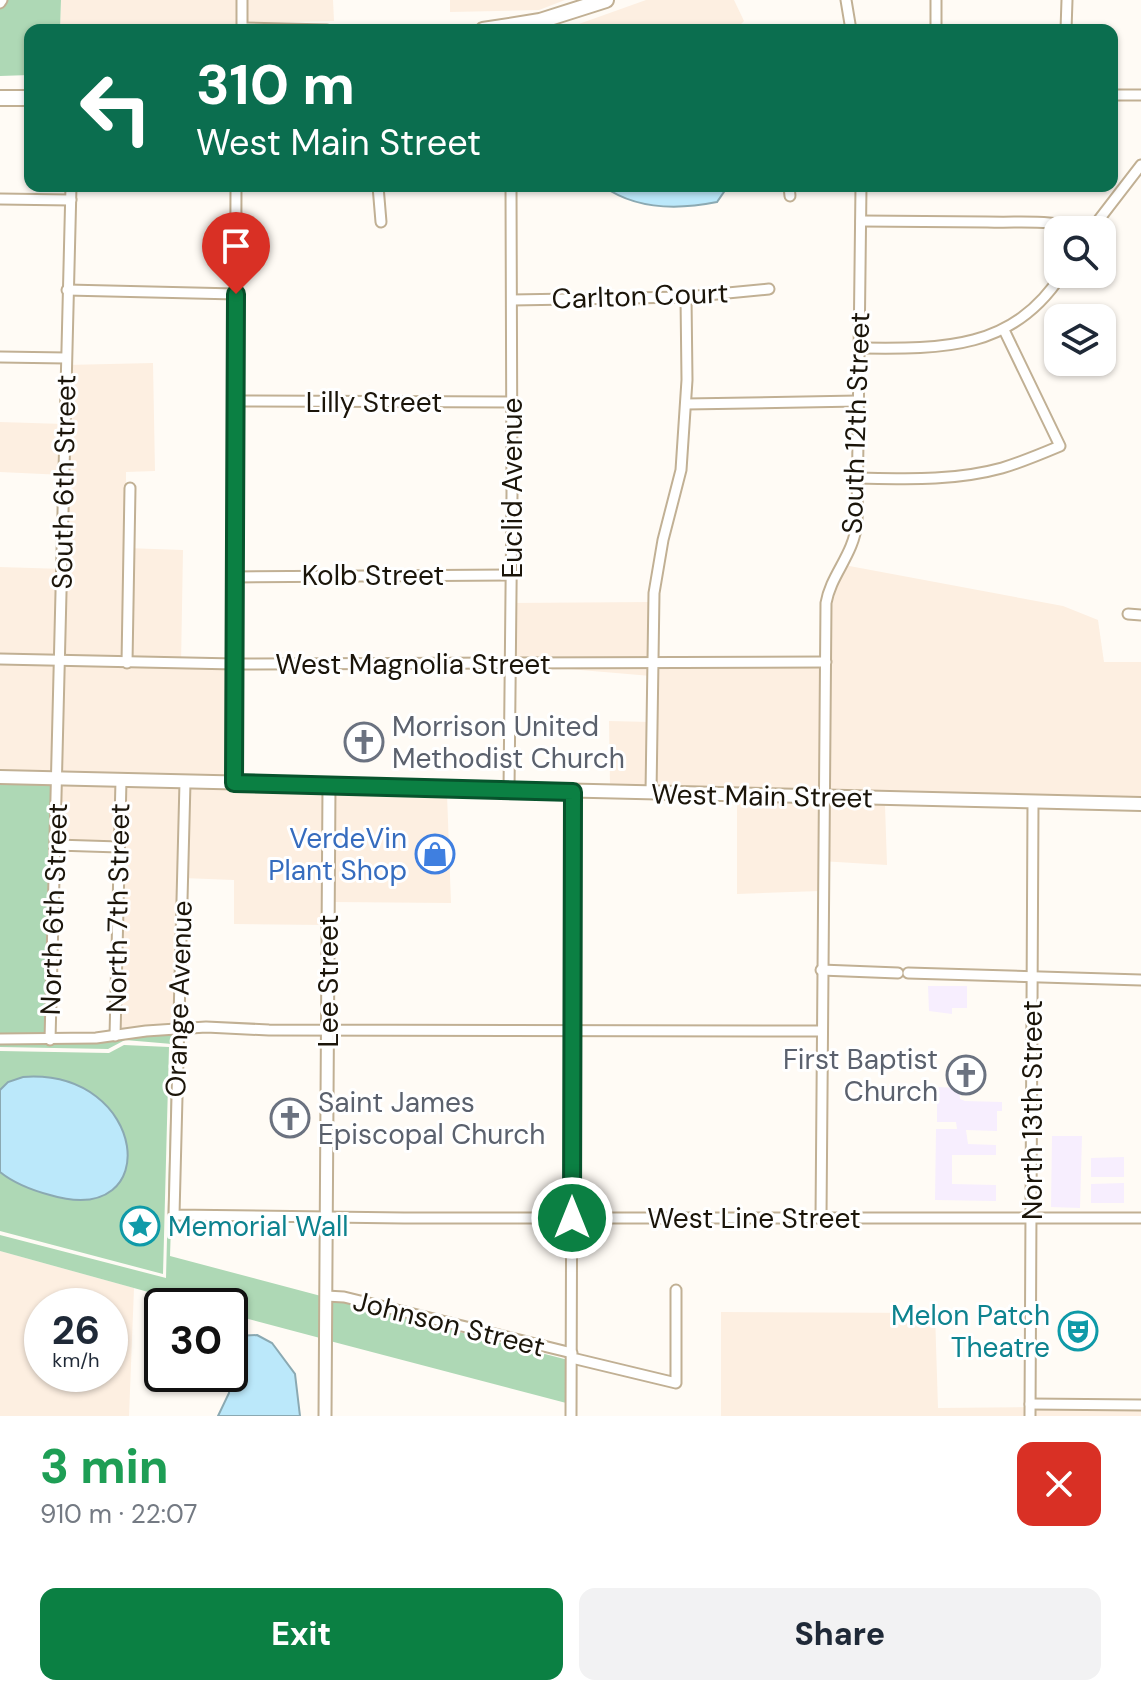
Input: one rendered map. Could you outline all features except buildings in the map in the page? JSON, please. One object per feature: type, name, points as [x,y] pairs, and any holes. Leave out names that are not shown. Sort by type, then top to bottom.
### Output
[{"type":"main road","points":[[530,24],[606,0]]},
{"type":"main road","points":[[0,98],[24,98]]},
{"type":"main road","name":"West Main Street","points":[[0,777],[1141,804]]},
{"type":"street","points":[[242,0],[242,24]]},
{"type":"street","points":[[846,0],[850,24]]},
{"type":"street","points":[[936,0],[936,24]]},
{"type":"street","points":[[1066,24],[1067,0]]},
{"type":"street","points":[[1118,95],[1139,95]]},
{"type":"street","points":[[1100,216],[1141,165]]},
{"type":"street","name":"South 6th Street","points":[[59,779],[71,192]]},
{"type":"street","points":[[234,783],[236,192]]},
{"type":"street","points":[[378,192],[381,222]]},
{"type":"street","name":"Euclid Avenue","points":[[509,790],[511,192]]},
{"type":"street","name":"South 12th Street","points":[[821,1218],[826,603],[856,536],[861,192]]},
{"type":"street","points":[[0,199],[71,200]]},
{"type":"street","points":[[861,221],[1044,221]]},
{"type":"street","points":[[860,348],[926,347],[1004,330],[1029,313],[1052,288]]},
{"type":"street","name":"Carlton Court","points":[[512,300],[686,297],[769,289]]},
{"type":"street","points":[[67,290],[236,294]]},
{"type":"street","points":[[651,793],[655,584],[663,540],[678,488],[686,404],[686,297]]},
{"type":"street","points":[[859,478],[932,479],[980,473],[1060,446],[1004,330]]},
{"type":"street","points":[[0,357],[66,358]]},
{"type":"street","name":"Lilly Street","points":[[236,401],[512,402]]},
{"type":"street","points":[[686,404],[858,401]]},
{"type":"street","points":[[127,663],[130,488]]},
{"type":"street","name":"Kolb Street","points":[[235,577],[512,575]]},
{"type":"street","points":[[1128,614],[1141,615]]},
{"type":"street","name":"West Magnolia Street","points":[[0,659],[235,664],[826,662]]},
{"type":"street","name":"North 6th Street","points":[[50,1040],[59,779]]},
{"type":"street","name":"North 7th Street","points":[[115,1036],[121,780]]},
{"type":"street","name":"Orange Avenue","points":[[175,1215],[185,782]]},
{"type":"street","name":"Lee Street","points":[[325,1416],[329,785]]},
{"type":"street","points":[[573,792],[573,1415]]},
{"type":"street","name":"North 13th Street","points":[[1030,1416],[1033,803]]},
{"type":"street","points":[[56,845],[119,847]]},
{"type":"street","points":[[821,970],[1141,980]]},
{"type":"street","points":[[0,1039],[50,1040],[177,1029],[821,1031]]},
{"type":"street","name":"West Line Street","points":[[175,1215],[1141,1218]]},
{"type":"street","name":"Johnson Street","points":[[326,1296],[344,1297],[676,1383],[676,1290]]},
{"type":"street","points":[[1030,1404],[1141,1405]]},
{"type":"shaded area","points":[[61,0],[333,0],[334,21],[60,24]]},
{"type":"shaded area","points":[[450,0],[565,0],[539,10],[450,12]]},
{"type":"shaded area","points":[[646,0],[734,0],[744,21],[741,24],[579,24]]},
{"type":"shaded area","points":[[153,363],[155,471],[126,472],[126,548],[183,550],[181,665],[236,667],[235,777],[0,771],[0,567],[64,569],[64,475],[0,472],[0,422],[64,424],[66,365]]},
{"type":"shaded area","points":[[844,565],[1063,606],[1098,620],[1104,662],[1141,662],[1141,799],[610,787],[609,721],[651,722],[651,676],[510,664],[510,603],[651,602],[651,663],[825,664],[827,594]]},
{"type":"shaded area","points":[[58,784],[325,790],[324,925],[234,924],[234,880],[183,878],[177,1031],[115,1030],[116,850],[59,846]]},
{"type":"shaded area","points":[[334,791],[447,794],[451,903],[333,902]]},
{"type":"shaded area","points":[[737,801],[885,805],[887,865],[820,861],[820,891],[737,894]]},
{"type":"shaded area","points":[[928,986],[967,986],[967,1008],[952,1008],[952,1014],[929,1011]]},
{"type":"shaded area","points":[[937,1087],[959,1088],[960,1099],[965,1101],[1002,1102],[1002,1111],[997,1111],[997,1131],[966,1130],[968,1144],[996,1145],[996,1155],[952,1155],[952,1184],[996,1185],[996,1201],[935,1200],[936,1129],[957,1129],[956,1122],[937,1122]]},
{"type":"shaded area","points":[[1052,1136],[1082,1136],[1080,1208],[1051,1207]]},
{"type":"shaded area","points":[[1124,1157],[1124,1177],[1091,1177],[1091,1158]]},
{"type":"shaded area","points":[[1124,1183],[1124,1203],[1091,1203],[1091,1184]]},
{"type":"shaded area","points":[[0,1251],[134,1288],[129,1416],[0,1416]]},
{"type":"shaded area","points":[[721,1312],[935,1313],[938,1408],[1141,1406],[1141,1416],[721,1416]]},
{"type":"green space","points":[[0,0],[61,0],[60,24],[24,24],[24,75],[0,76]]},
{"type":"green space","points":[[0,782],[53,785],[46,1034],[0,1033]]},
{"type":"green space","points":[[177,1031],[170,1256],[321,1296],[320,1338],[248,1319],[248,1288],[144,1288],[144,1291],[0,1251],[0,1235],[166,1278],[172,1044],[125,1040],[108,1049],[0,1047],[0,1040]]},
{"type":"green space","points":[[124,1045],[169,1047],[163,1274],[0,1231],[0,1051],[109,1053]]},
{"type":"green space","points":[[330,1299],[572,1361],[570,1404],[330,1341]]},
{"type":"water","points":[[613,192],[724,192],[717,202],[672,207],[643,204]]},
{"type":"water","points":[[23,1077],[65,1081],[96,1097],[117,1120],[127,1146],[125,1171],[112,1190],[87,1200],[50,1195],[24,1186],[0,1172],[0,1090],[8,1082]]},
{"type":"water","points":[[248,1335],[257,1335],[272,1343],[295,1374],[300,1416],[218,1416],[229,1392],[248,1392]]},
{"type":"place","name":"Morrison United Methodist Church","points":[[364,742]]},
{"type":"place","name":"VerdeVin Plant Shop","points":[[435,854]]},
{"type":"place","name":"First Baptist Church","points":[[966,1075]]},
{"type":"place","name":"Saint James Episcopal Church","points":[[290,1118]]},
{"type":"place","name":"Memorial Wall","points":[[140,1226]]},
{"type":"place","name":"Melon Patch Theatre","points":[[1078,1331]]},
{"type":"route","points":[[236,294],[234,783],[573,792],[572,1218]]}]
